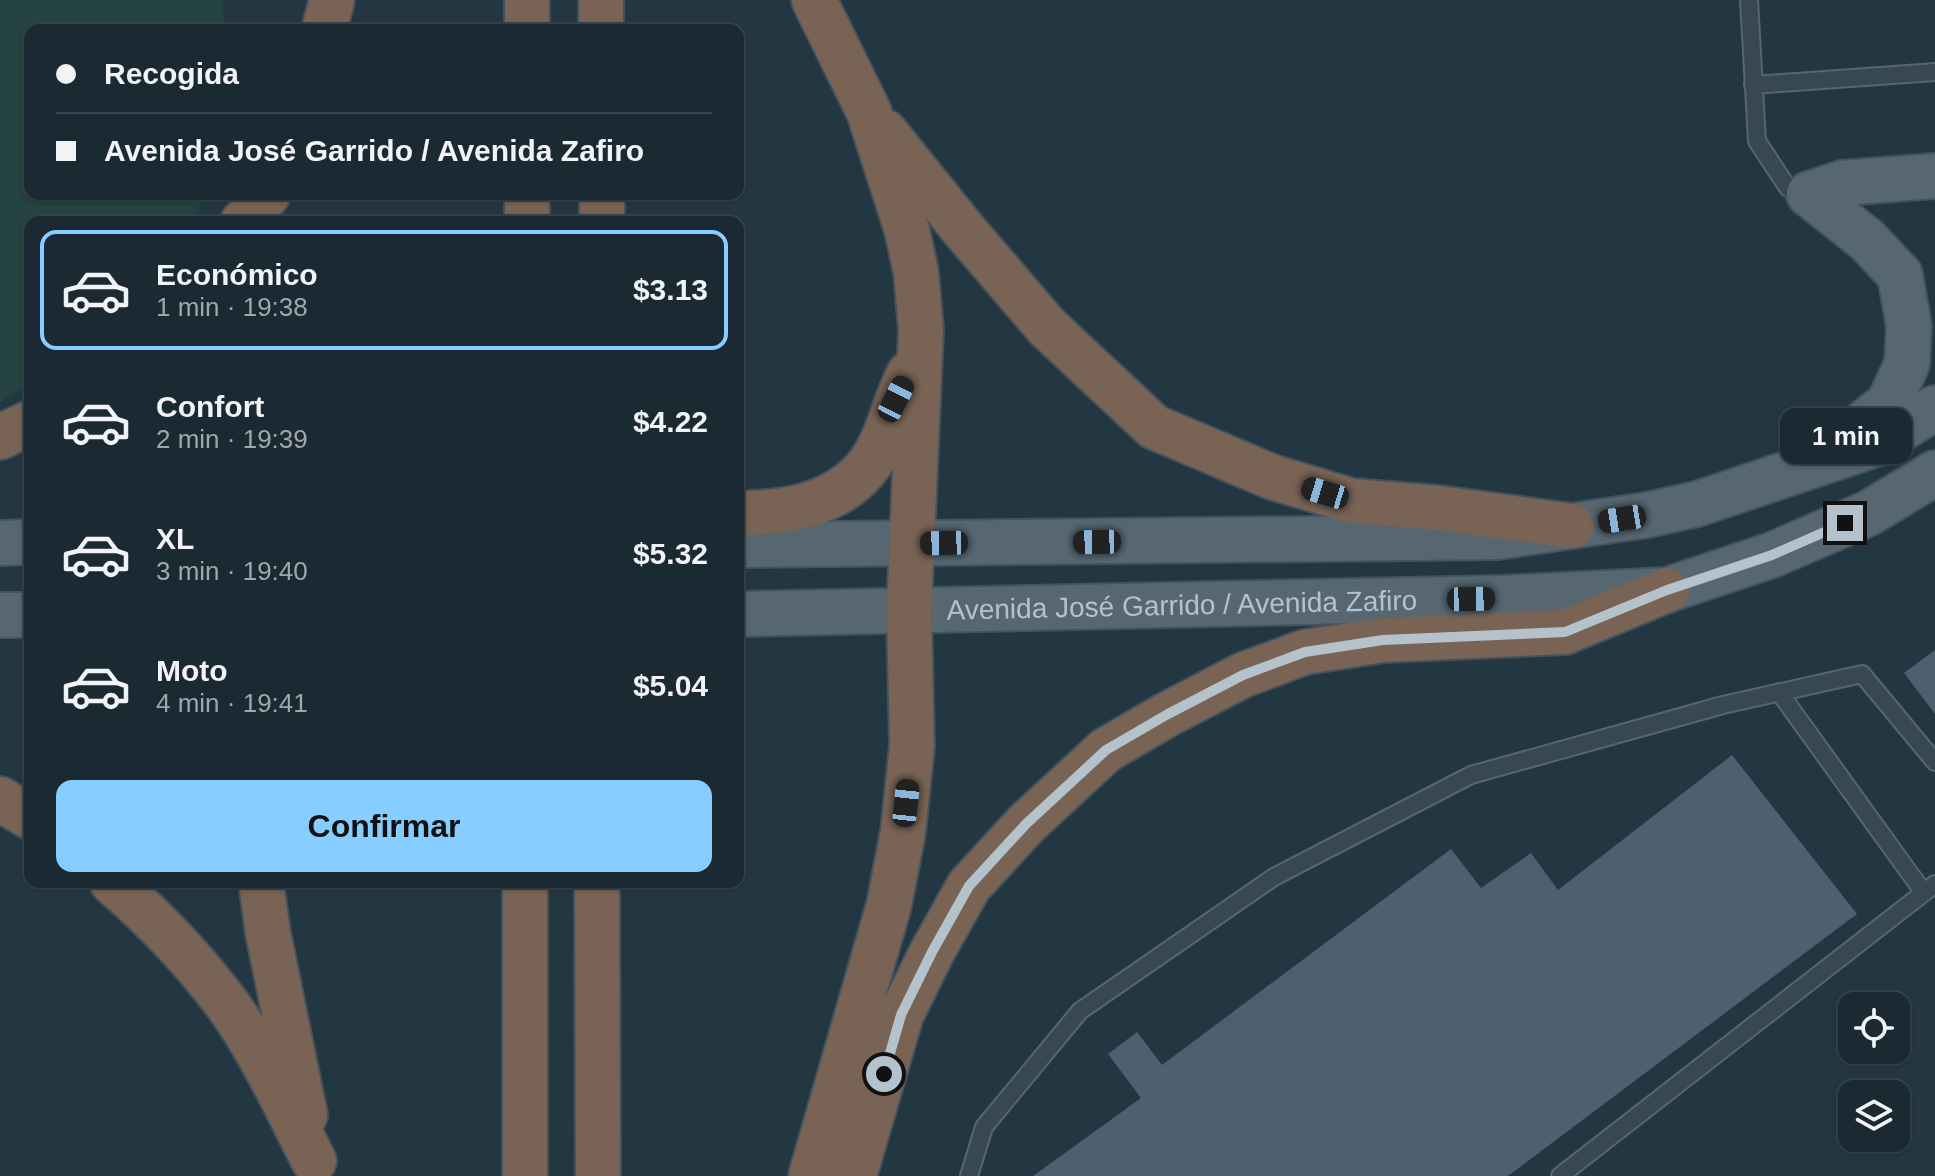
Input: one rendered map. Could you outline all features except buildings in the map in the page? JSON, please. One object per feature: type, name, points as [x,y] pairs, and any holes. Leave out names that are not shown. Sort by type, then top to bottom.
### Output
[{"type":"highway","points":[[326,24],[332,0]]},
{"type":"highway","points":[[527,0],[527,24]]},
{"type":"highway","points":[[601,0],[601,24]]},
{"type":"highway","points":[[811,1176],[889,905],[903,832],[912,746],[909,610],[921,330],[910,244],[869,112],[814,0]]},
{"type":"highway","points":[[869,112],[1047,327],[1154,427],[1272,477],[1352,501],[1439,508],[1572,526]]},
{"type":"highway","points":[[249,216],[265,200]]},
{"type":"highway","points":[[765,524],[834,495],[855,482],[881,444],[896,399],[919,353]]},
{"type":"highway","points":[[0,437],[24,426]]},
{"type":"highway","points":[[854,1176],[901,1015],[969,886],[1026,824],[1106,750],[1243,675],[1305,652],[1383,640],[1565,632],[1667,590]]},
{"type":"highway","points":[[0,799],[24,813]]},
{"type":"highway","points":[[118,888],[182,949],[228,1005],[276,1085],[316,1169]]},
{"type":"highway","points":[[262,888],[268,933],[316,1169]]},
{"type":"highway","points":[[525,888],[525,1176]]},
{"type":"highway","points":[[597,888],[598,1176]]},
{"type":"main road","points":[[1809,194],[1842,183],[1935,176]]},
{"type":"main road","points":[[1809,194],[1867,240],[1900,275],[1909,326],[1907,364],[1889,403],[1814,463]]},
{"type":"main road","points":[[744,540],[765,524],[913,544],[1497,537],[1647,515],[1745,490],[1814,463],[1876,444],[1935,408]]},
{"type":"main road","name":"Avenida José Garrido / Avenida Zafiro","points":[[744,614],[1502,598],[1667,590],[1772,555],[1869,513],[1935,473]]},
{"type":"main road","points":[[1869,513],[1935,492]]},
{"type":"main road","points":[[0,543],[24,542]]},
{"type":"main road","points":[[0,615],[24,615]]},
{"type":"lane","points":[[1749,0],[1757,141],[1788,188],[1809,194]]},
{"type":"lane","points":[[1753,85],[1935,72]]},
{"type":"lane","points":[[969,1176],[984,1127],[1080,1011],[1274,877],[1471,775],[1723,705],[1862,674],[1935,762]]},
{"type":"lane","points":[[1560,1176],[1930,888],[1779,692]]},
{"type":"green space","points":[[0,0],[222,0],[224,24],[24,24],[24,200],[203,200],[194,216],[24,216],[24,388],[0,402]]},
{"type":"route","points":[[884,1074],[901,1015],[969,886],[1026,824],[1106,750],[1168,714],[1243,675],[1305,652],[1383,640],[1565,632],[1667,590],[1772,555],[1845,523]]}]
